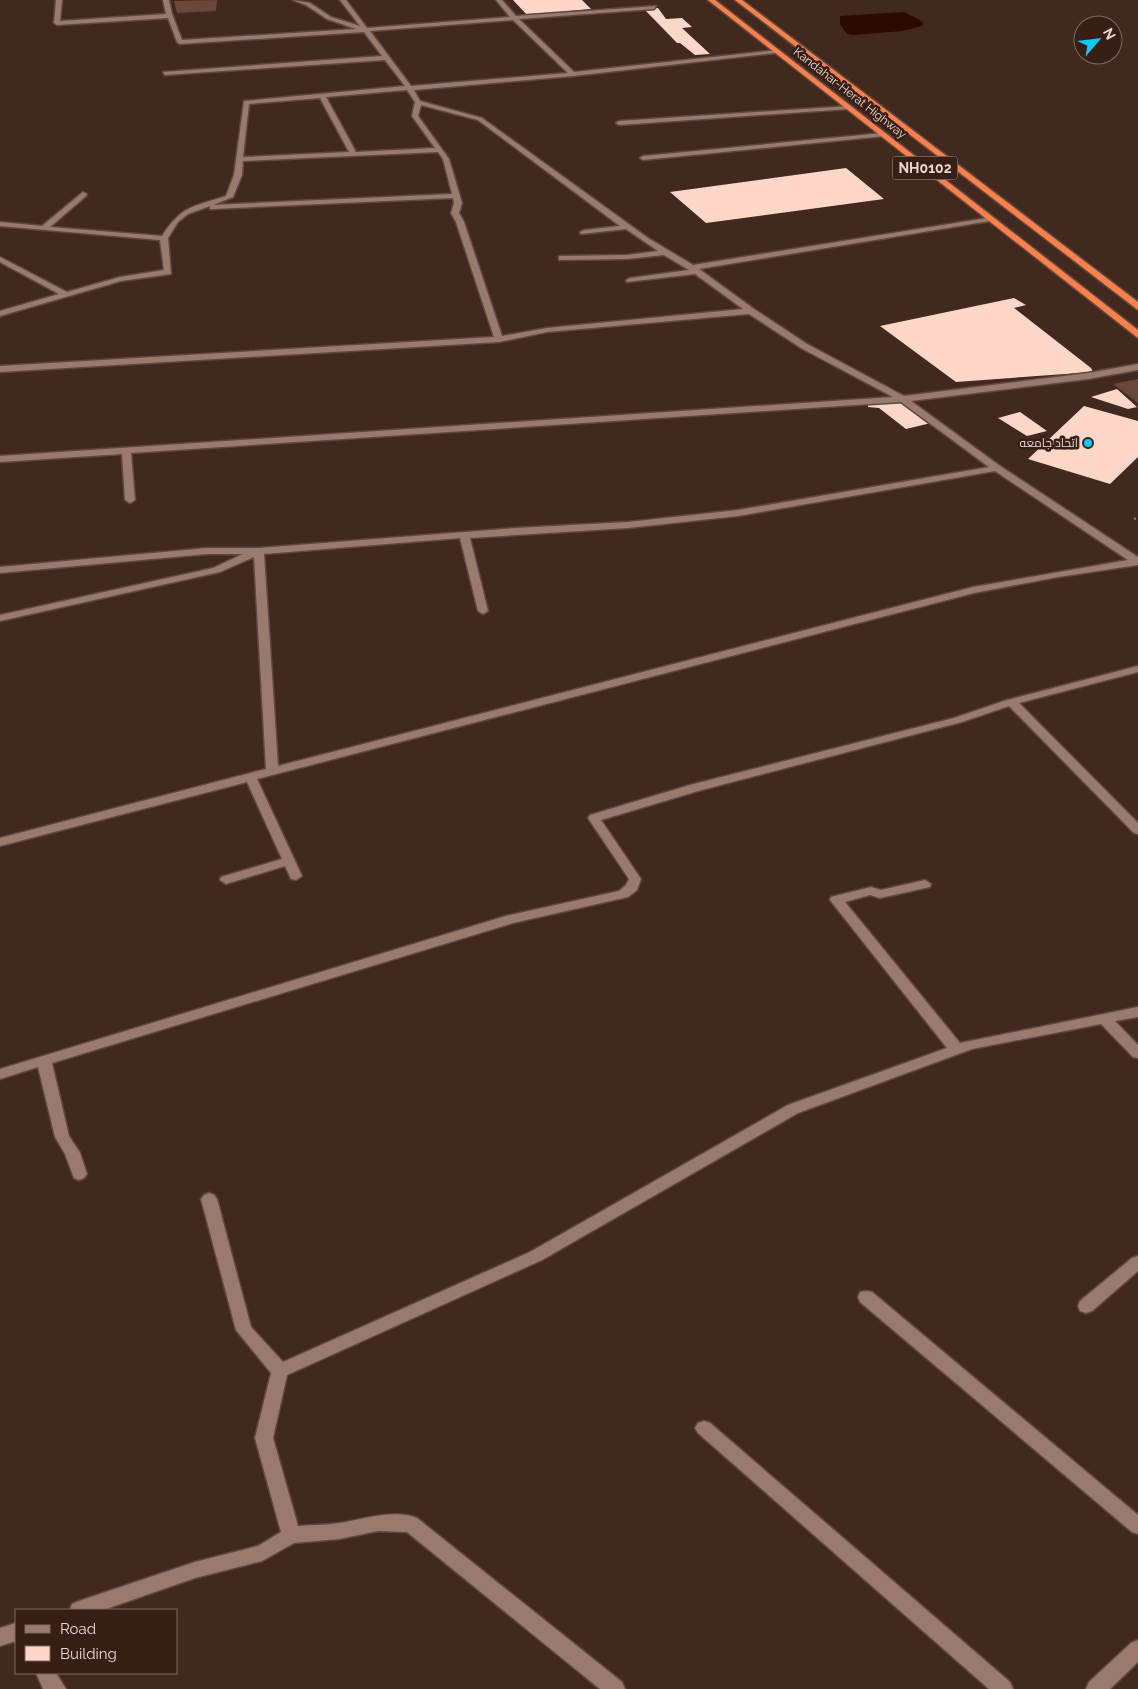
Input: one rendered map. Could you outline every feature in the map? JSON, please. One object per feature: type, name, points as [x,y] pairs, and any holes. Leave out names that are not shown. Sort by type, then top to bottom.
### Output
[{"type":"highway","name":"Kandahar-Herat Highway","points":[[711,0],[1138,335]]},
{"type":"highway","name":"Kandahar-Herat Highway","points":[[738,0],[1138,307]]},
{"type":"street","points":[[59,0],[57,23],[170,16]]},
{"type":"street","points":[[166,0],[180,42],[364,30],[654,7]]},
{"type":"street","points":[[296,0],[308,4],[329,18],[364,30]]},
{"type":"street","points":[[343,0],[418,102],[480,119],[627,227],[694,269],[750,311],[810,350],[903,398],[997,468],[1138,562]]},
{"type":"street","points":[[499,0],[514,18],[573,74]]},
{"type":"street","points":[[0,314],[120,278],[168,272],[164,238],[175,221],[185,212],[229,197],[238,175],[246,102],[573,74],[776,51]]},
{"type":"street","points":[[165,73],[386,58]]},
{"type":"street","points":[[322,96],[354,154]]},
{"type":"street","points":[[418,102],[415,116],[446,159],[458,203],[454,213],[460,222],[499,339]]},
{"type":"street","points":[[619,123],[848,108]]},
{"type":"street","points":[[643,158],[882,135]]},
{"type":"street","points":[[239,159],[440,150]]},
{"type":"street","points":[[44,228],[83,194]]},
{"type":"street","points":[[201,208],[456,196]]},
{"type":"street","points":[[630,280],[990,219]]},
{"type":"street","points":[[0,224],[122,236],[164,238]]},
{"type":"street","points":[[584,232],[627,227]]},
{"type":"street","points":[[562,258],[627,257],[666,252]]},
{"type":"street","points":[[0,259],[66,295]]},
{"type":"street","points":[[0,369],[499,339],[547,330],[750,311]]},
{"type":"street","points":[[0,459],[903,398],[1088,376],[1138,367]]},
{"type":"street","points":[[126,450],[130,500]]},
{"type":"street","points":[[0,570],[207,551],[259,551],[464,535],[628,525],[738,513],[997,468]]},
{"type":"street","points":[[464,535],[483,611]]},
{"type":"street","points":[[0,618],[216,570],[259,551]]},
{"type":"street","points":[[259,551],[272,773]]},
{"type":"street","points":[[0,842],[973,590],[1058,574],[1138,562]]},
{"type":"street","points":[[0,1074],[511,918],[622,894],[632,887],[635,879],[594,818],[694,788],[958,720],[1011,702],[1138,669]]},
{"type":"street","points":[[1011,702],[1138,830]]},
{"type":"street","points":[[251,778],[296,876]]},
{"type":"street","points":[[226,880],[288,861]]},
{"type":"street","points":[[924,884],[880,894],[871,891],[836,900],[957,1050]]},
{"type":"street","points":[[280,1371],[536,1256],[793,1109],[970,1045],[1138,1012]]},
{"type":"street","points":[[1103,1018],[1138,1053]]},
{"type":"street","points":[[44,1061],[62,1137],[72,1153],[79,1174]]},
{"type":"street","points":[[209,1200],[244,1330],[280,1371]]},
{"type":"street","points":[[1086,1306],[1138,1262]]},
{"type":"street","points":[[866,1297],[1138,1526]]},
{"type":"street","points":[[280,1371],[264,1438],[291,1535]]},
{"type":"street","points":[[704,1428],[1003,1689]]},
{"type":"street","points":[[83,1609],[195,1570],[262,1553],[291,1535],[338,1531],[378,1523],[411,1524],[615,1689]]},
{"type":"street","points":[[0,1637],[15,1632]]},
{"type":"street","points":[[1096,1689],[1138,1649]]},
{"type":"street","points":[[46,1674],[50,1685],[56,1689]]},
{"type":"path","points":[[1134,519],[1138,518]]},
{"type":"shaded area","points":[[217,0],[216,11],[177,13],[174,1]]},
{"type":"shaded area","points":[[904,12],[918,19],[923,23],[922,26],[903,31],[853,35],[847,34],[840,24],[840,16]]},
{"type":"shaded area","points":[[1138,379],[1138,403],[1113,384]]},
{"type":"building","points":[[513,0],[582,0],[591,9],[527,15]]},
{"type":"building","points":[[658,8],[666,19],[682,18],[692,27],[682,28],[710,54],[695,55],[680,43],[677,43],[645,10]]},
{"type":"building","points":[[846,168],[884,199],[706,223],[670,192]]},
{"type":"building","points":[[1014,298],[1026,305],[1014,308],[1091,368],[1093,372],[956,382],[880,326]]},
{"type":"building","points":[[1117,389],[1137,407],[1128,409],[1091,397]]},
{"type":"building","points":[[898,401],[931,423],[906,429],[879,408],[868,407],[868,405],[872,404]]},
{"type":"building","points":[[1084,406],[1138,421],[1138,457],[1110,484],[1028,459]]},
{"type":"building","points":[[1020,412],[1047,431],[1027,436],[998,418]]},
{"type":"place","name":"اتحاد جامعه","points":[[1088,443]]}]
